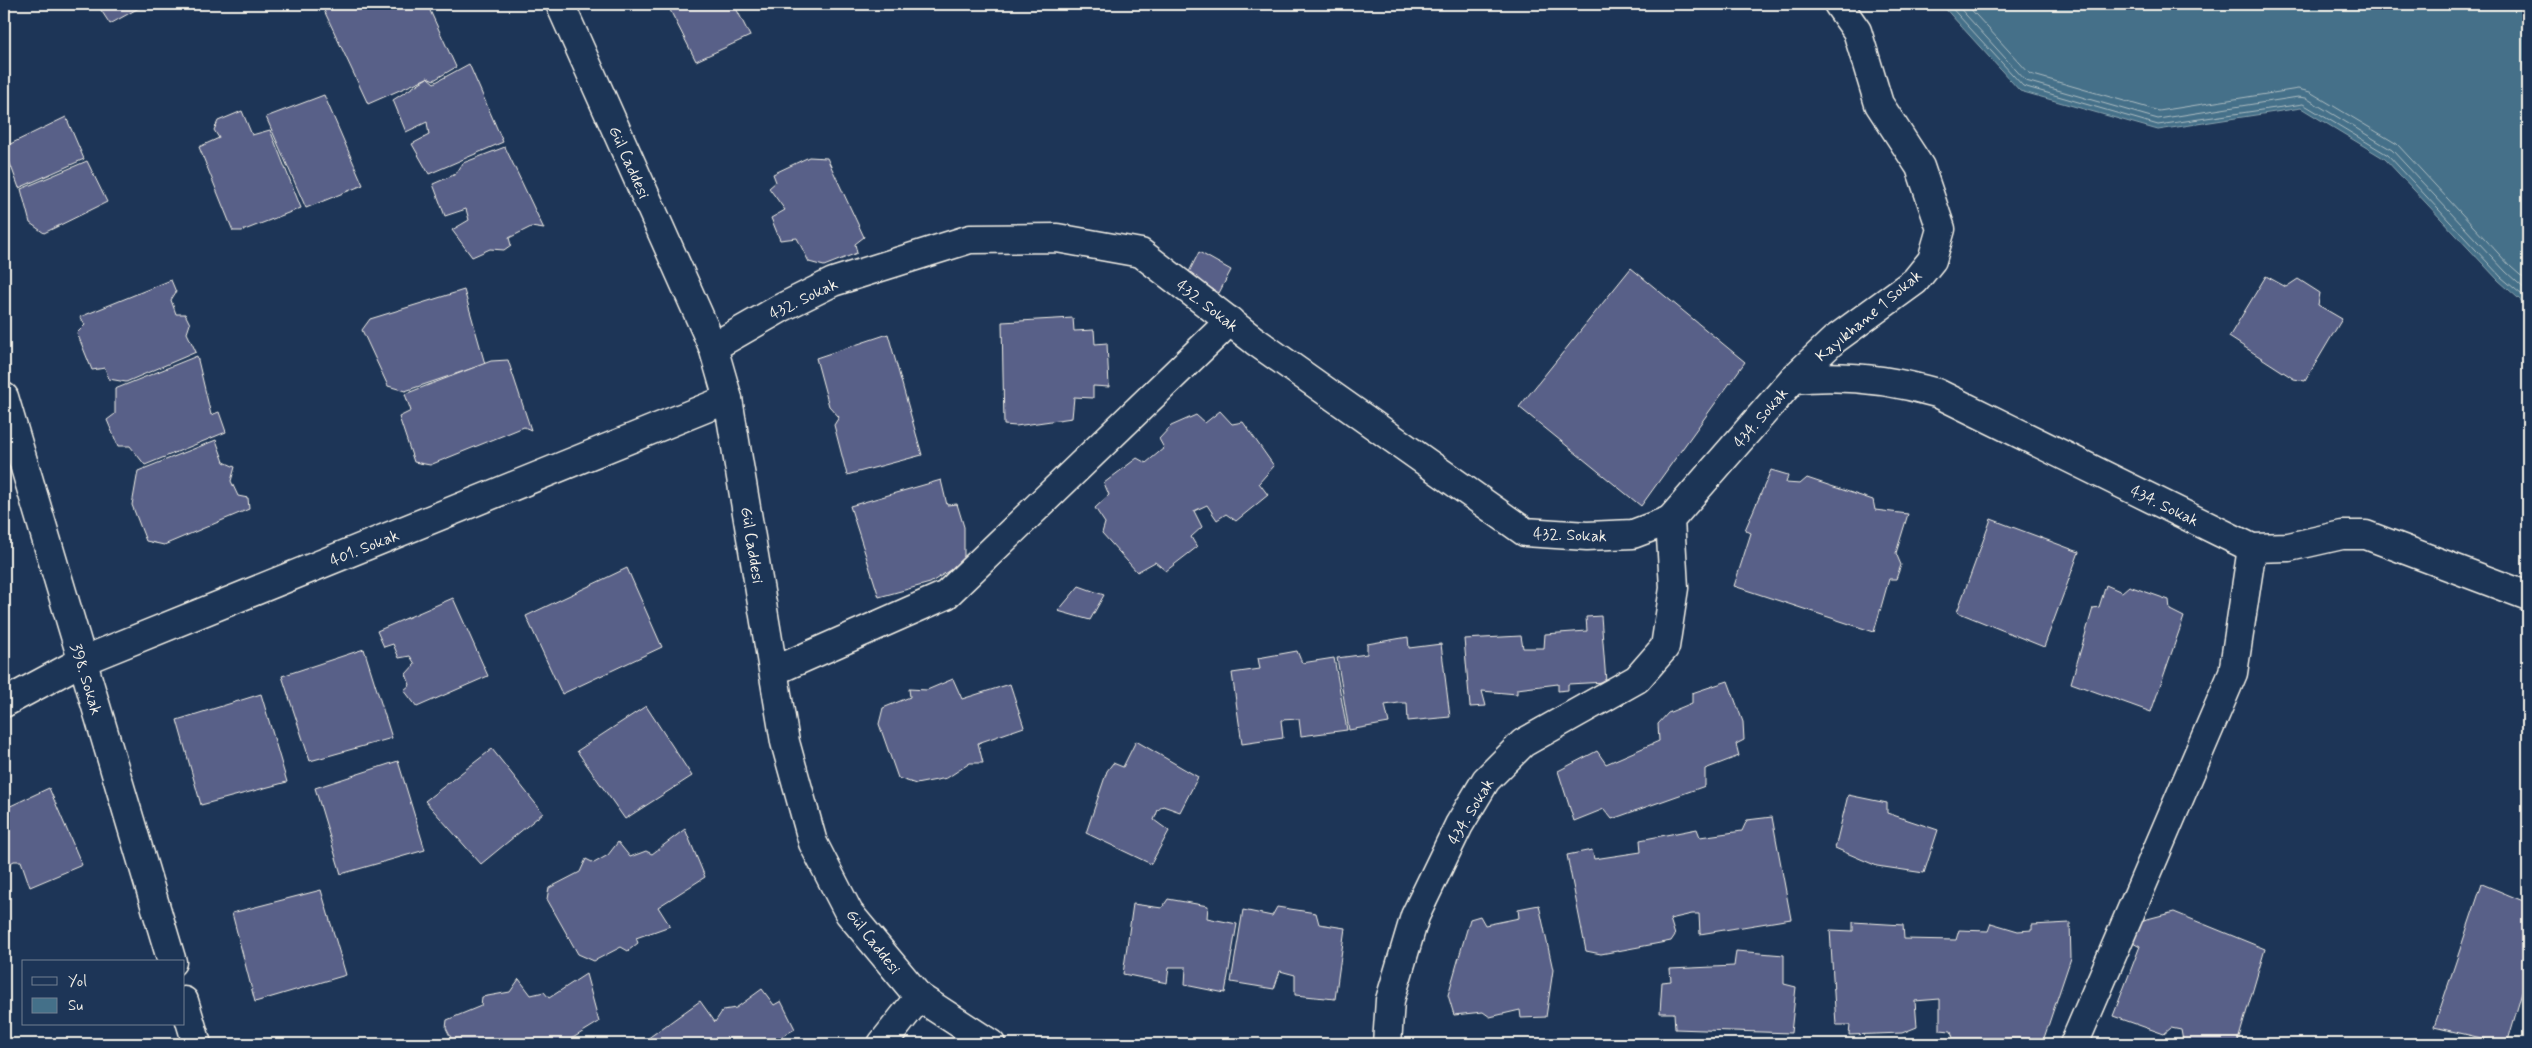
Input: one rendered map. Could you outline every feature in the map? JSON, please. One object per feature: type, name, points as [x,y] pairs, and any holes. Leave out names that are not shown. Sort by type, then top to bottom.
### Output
[{"type":"street","name":"Gül Caddesi","points":[[560,4],[713,347],[728,399],[785,742],[813,842],[849,914],[919,998],[991,1044]]},
{"type":"street","name":"Kayıkhane 1 Sokak","points":[[1794,379],[1834,340],[1915,280],[1932,260],[1941,229],[1920,167],[1879,104],[1857,31],[1838,4]]},
{"type":"street","name":"432. Sokak","points":[[713,347],[781,308],[833,282],[970,239],[1057,238],[1141,253],[1230,321],[1469,495],[1525,532],[1587,536],[1633,534],[1670,520]]},
{"type":"street","points":[[774,671],[946,595],[1230,321]]},
{"type":"street","name":"434. Sokak","points":[[1387,1044],[1390,1000],[1415,916],[1459,825],[1486,780],[1523,743],[1637,679],[1664,647],[1674,588],[1670,520],[1794,379],[1827,376],[1860,377],[1899,382],[1937,392],[2252,548],[2289,547],[2342,535],[2366,535],[2528,596]]},
{"type":"street","name":"398. Sokak","points":[[4,397],[171,960]]},
{"type":"street","name":"401. Sokak","points":[[4,703],[82,661],[728,399]]},
{"type":"street","points":[[2074,1044],[2233,673],[2252,548]]},
{"type":"street","points":[[882,1044],[919,998]]},
{"type":"street","points":[[185,1004],[197,1044]]},
{"type":"water","points":[[1941,4],[2528,4],[2528,307],[2498,280],[2385,159],[2301,108],[2158,130],[2020,91]]},
{"type":"building","points":[[97,4],[146,4],[110,24]]},
{"type":"building","points":[[321,4],[427,4],[456,67],[434,80],[427,77],[434,83],[469,64],[503,142],[429,174],[412,144],[429,135],[427,122],[406,132],[393,100],[427,78],[368,104]]},
{"type":"building","points":[[677,4],[734,4],[750,36],[696,61],[669,8]]},
{"type":"building","points":[[324,95],[363,185],[306,208],[266,117]]},
{"type":"building","points":[[242,111],[252,135],[270,130],[301,208],[242,231],[233,231],[199,147],[219,138],[214,130],[218,121]]},
{"type":"building","points":[[66,117],[84,159],[19,188],[4,147]]},
{"type":"building","points":[[505,147],[544,229],[531,227],[509,238],[511,245],[504,250],[490,249],[472,257],[452,230],[469,220],[466,209],[445,216],[433,184],[456,174],[463,163]]},
{"type":"building","points":[[809,157],[827,158],[864,237],[855,244],[857,253],[824,266],[809,262],[797,238],[780,240],[771,218],[785,210],[769,188],[776,182],[773,174]]},
{"type":"building","points":[[87,161],[107,202],[44,233],[30,223],[21,189]]},
{"type":"building","points":[[1199,252],[1231,270],[1219,293],[1188,274]]},
{"type":"building","points":[[1631,268],[1745,362],[1641,506],[1519,407]]},
{"type":"building","points":[[2266,276],[2286,287],[2298,279],[2320,293],[2318,305],[2342,319],[2305,381],[2294,379],[2229,337]]},
{"type":"building","points":[[171,280],[176,292],[171,300],[176,314],[185,314],[190,324],[187,333],[196,352],[126,382],[109,379],[105,368],[92,370],[77,333],[85,325],[80,317]]},
{"type":"building","points":[[464,290],[485,364],[405,391],[388,386],[362,330],[370,319]]},
{"type":"building","points":[[1073,318],[1074,331],[1094,330],[1095,344],[1107,343],[1109,387],[1093,386],[1093,398],[1074,397],[1072,418],[1016,426],[1004,425],[1002,322]]},
{"type":"building","points":[[888,334],[922,455],[847,475],[834,425],[839,417],[829,406],[816,358]]},
{"type":"building","points":[[197,356],[211,415],[219,412],[226,432],[145,465],[130,446],[118,446],[107,420],[115,414],[115,389]]},
{"type":"building","points":[[508,360],[531,430],[524,427],[430,465],[414,462],[399,417],[411,411],[405,394],[491,361]]},
{"type":"building","points":[[1220,411],[1232,424],[1243,422],[1274,466],[1259,483],[1268,495],[1236,521],[1226,514],[1217,520],[1207,505],[1194,511],[1202,527],[1191,537],[1197,547],[1166,571],[1155,562],[1137,572],[1102,533],[1105,523],[1095,508],[1109,495],[1104,483],[1137,458],[1146,463],[1164,448],[1159,439],[1171,426],[1196,415],[1205,423]]},
{"type":"building","points":[[216,440],[224,462],[235,467],[231,481],[238,496],[248,498],[249,509],[164,545],[146,541],[132,505],[138,471]]},
{"type":"building","points":[[1771,470],[1788,475],[1786,483],[1800,484],[1807,478],[1873,500],[1875,510],[1908,514],[1896,553],[1901,565],[1896,579],[1889,579],[1874,632],[1734,586],[1751,533],[1745,530]]},
{"type":"building","points":[[941,480],[947,505],[957,504],[964,527],[964,561],[930,583],[879,597],[850,506]]},
{"type":"building","points":[[1991,519],[2079,552],[2044,647],[1957,612]]},
{"type":"building","points":[[627,568],[662,647],[562,694],[526,616]]},
{"type":"building","points":[[2106,585],[2122,592],[2129,586],[2169,600],[2170,610],[2184,617],[2151,712],[2071,683],[2093,608],[2099,607]]},
{"type":"building","points":[[1079,586],[1104,595],[1090,620],[1058,611]]},
{"type":"building","points":[[453,598],[488,676],[417,707],[404,690],[410,685],[406,674],[415,664],[410,656],[399,658],[393,644],[384,647],[377,631]]},
{"type":"building","points":[[1601,616],[1606,682],[1568,684],[1568,690],[1558,691],[1558,684],[1517,689],[1517,694],[1482,691],[1486,706],[1470,707],[1464,639],[1521,636],[1523,648],[1544,648],[1545,634],[1587,631],[1586,617]]},
{"type":"building","points":[[1408,637],[1409,648],[1441,644],[1450,717],[1408,721],[1407,703],[1399,703],[1385,705],[1389,723],[1349,730],[1337,658],[1367,654],[1367,644]]},
{"type":"building","points":[[364,649],[392,738],[310,761],[282,676]]},
{"type":"building","points":[[1297,651],[1302,663],[1334,658],[1347,730],[1301,736],[1299,719],[1281,720],[1283,738],[1242,744],[1232,673],[1260,669],[1258,658]]},
{"type":"building","points":[[953,679],[962,699],[1010,684],[1024,727],[978,743],[983,763],[970,763],[947,778],[916,784],[898,778],[879,724],[883,708],[910,697],[909,689],[927,690]]},
{"type":"building","points":[[1728,681],[1743,722],[1744,740],[1736,744],[1739,756],[1705,769],[1705,786],[1612,819],[1604,809],[1574,821],[1558,771],[1597,751],[1606,764],[1659,741],[1658,724],[1668,713],[1692,703],[1692,693]]},
{"type":"building","points":[[261,694],[287,782],[201,805],[177,720]]},
{"type":"building","points":[[646,706],[692,776],[625,819],[577,751]]},
{"type":"building","points":[[1136,741],[1198,777],[1180,812],[1163,806],[1158,810],[1154,820],[1169,831],[1151,864],[1086,833],[1107,771],[1113,763],[1123,767]]},
{"type":"building","points":[[492,749],[543,813],[481,864],[425,801]]},
{"type":"building","points":[[398,761],[425,850],[341,874],[315,788]]},
{"type":"building","points":[[49,788],[82,865],[30,887],[21,861],[14,861],[4,867],[4,809]]},
{"type":"building","points":[[1848,795],[1887,803],[1887,813],[1938,830],[1924,873],[1877,866],[1835,848]]},
{"type":"building","points":[[1772,817],[1791,919],[1700,934],[1699,914],[1692,914],[1670,919],[1675,935],[1671,941],[1601,954],[1586,951],[1567,855],[1592,850],[1594,859],[1641,852],[1640,840],[1697,829],[1700,837],[1742,831],[1747,820]]},
{"type":"building","points":[[685,829],[705,877],[658,907],[670,926],[636,938],[638,943],[628,951],[621,947],[594,961],[578,954],[547,899],[549,888],[580,872],[586,859],[594,863],[608,855],[618,842],[630,857],[646,851],[652,854]]},
{"type":"building","points":[[2482,884],[2528,903],[2528,972],[2507,1044],[2434,1027]]},
{"type":"building","points":[[321,890],[346,975],[255,1002],[232,913]]},
{"type":"building","points":[[1168,899],[1208,906],[1207,918],[1237,924],[1225,993],[1185,985],[1186,967],[1169,967],[1167,983],[1123,974],[1133,904],[1162,908]]},
{"type":"building","points":[[1539,905],[1553,970],[1546,1017],[1521,1018],[1520,1010],[1490,1017],[1483,1012],[1454,1015],[1448,995],[1470,919],[1480,916],[1485,925],[1519,918],[1518,909]]},
{"type":"building","points":[[1277,907],[1316,913],[1319,924],[1345,928],[1335,999],[1295,995],[1295,975],[1280,971],[1274,989],[1231,982],[1243,910],[1272,916]]},
{"type":"building","points":[[2174,912],[2265,949],[2237,1044],[2191,1044],[2183,1041],[2181,1030],[2171,1028],[2164,1034],[2113,1016],[2140,946],[2131,941],[2136,922]]},
{"type":"building","points":[[1853,922],[1903,925],[1904,939],[1956,940],[1959,930],[1988,931],[1991,923],[2018,931],[2032,930],[2032,925],[2070,923],[2071,958],[2044,1038],[1953,1038],[1951,1031],[1940,1030],[1940,999],[1915,1001],[1917,1027],[1902,1033],[1849,1035],[1850,1025],[1836,1025],[1830,930],[1853,931]]},
{"type":"building","points":[[1736,951],[1784,955],[1784,984],[1796,987],[1791,1033],[1675,1029],[1674,1013],[1660,1013],[1662,982],[1671,981],[1670,969],[1734,966]]},
{"type":"building","points":[[586,974],[599,1022],[563,1044],[454,1044],[446,1028],[447,1020],[481,1006],[482,997],[510,992],[519,979],[531,995],[544,992],[549,998]]},
{"type":"building","points":[[762,989],[774,1005],[781,1001],[795,1029],[768,1044],[640,1044],[700,1001],[715,1022],[723,1010],[736,1008]]}]
